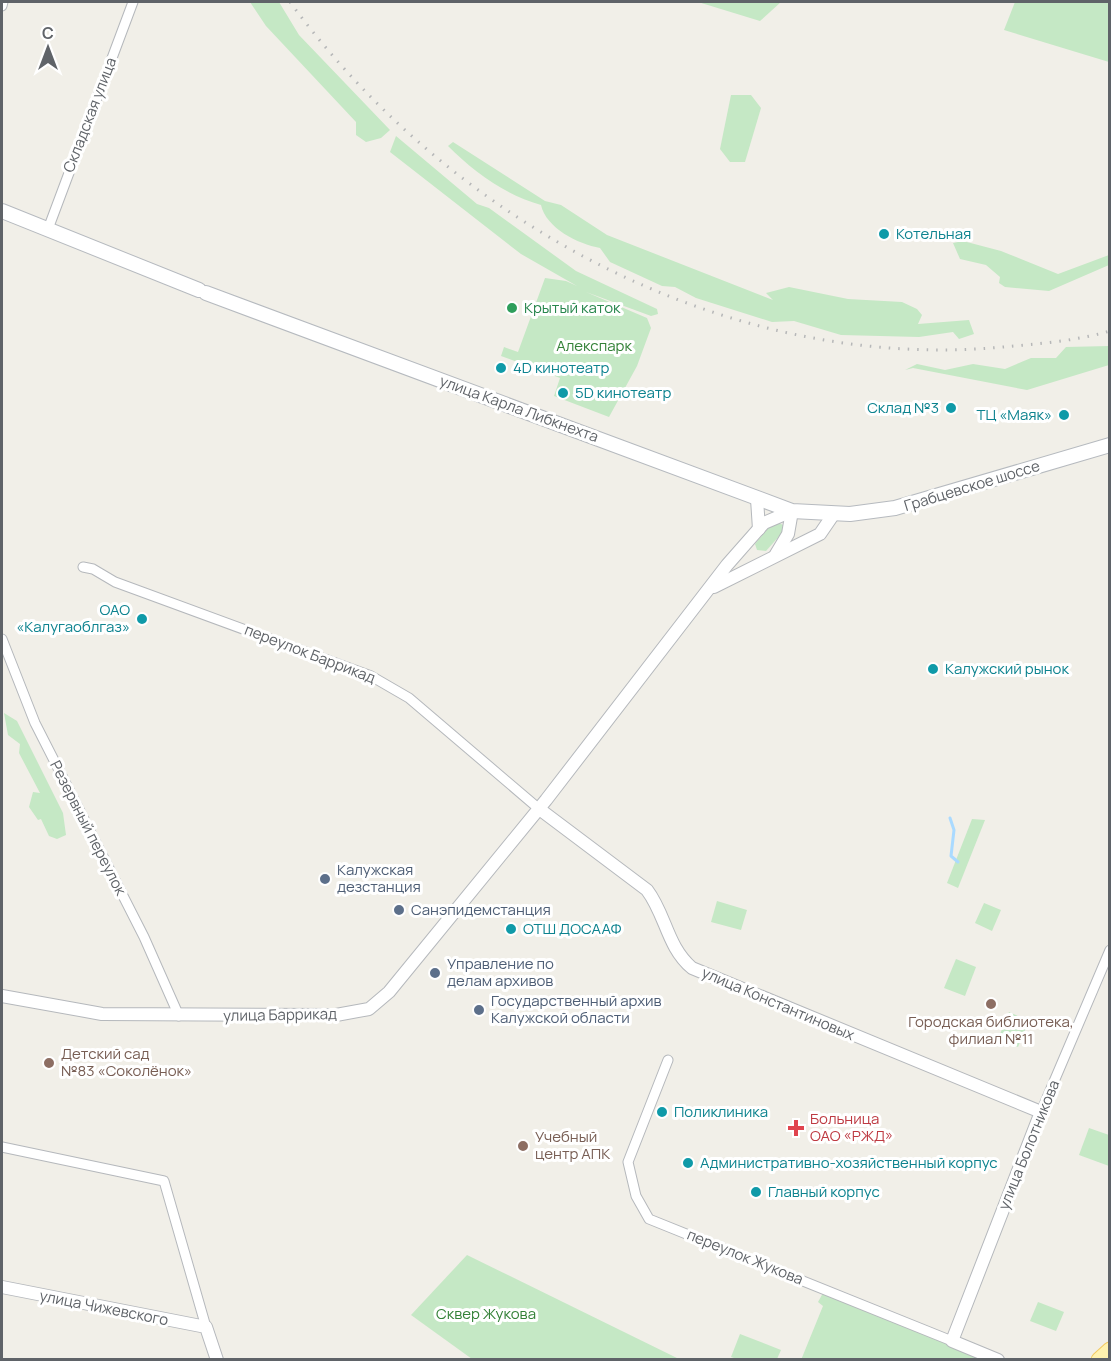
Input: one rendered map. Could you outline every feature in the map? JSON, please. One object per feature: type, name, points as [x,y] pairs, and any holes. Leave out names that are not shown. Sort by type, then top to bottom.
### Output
[{"type":"main road","name":"улица Карла Либкнехта","points":[[2,211],[202,291],[758,499],[792,511],[833,514]]},
{"type":"main road","name":"Грабцевское шоссе","points":[[833,514],[867,513],[895,508],[1110,445]]},
{"type":"main road","points":[[1099,1359],[1110,1350]]},
{"type":"street","points":[[2,6],[3,2]]},
{"type":"street","name":"Складская улица","points":[[48,229],[133,2]]},
{"type":"street","points":[[758,499],[759,529]]},
{"type":"street","points":[[776,554],[788,534],[792,511]]},
{"type":"street","points":[[538,808],[727,565],[759,529],[792,511]]},
{"type":"street","points":[[710,589],[820,534],[833,514]]},
{"type":"street","points":[[748,542],[752,554],[762,561]]},
{"type":"street","name":"переулок Баррикад","points":[[84,567],[93,569],[116,582],[371,676],[409,698],[538,808]]},
{"type":"street","name":"Резервный переулок","points":[[2,639],[35,723],[144,937],[179,1016]]},
{"type":"street","name":"улица Баррикад","points":[[2,996],[102,1014],[336,1016],[369,1009],[389,992],[538,808]]},
{"type":"street","name":"улица Константиновых","points":[[538,808],[647,890],[654,899],[678,954],[692,968],[1041,1112]]},
{"type":"street","name":"улица Болотникова","points":[[952,1341],[1041,1112],[1110,950]]},
{"type":"street","name":"переулок Жукова","points":[[668,1060],[627,1162],[636,1196],[649,1218],[998,1359]]},
{"type":"street","points":[[2,1146],[164,1180],[206,1327],[218,1359]]},
{"type":"street","name":"улица Чижевского","points":[[2,1287],[206,1327]]},
{"type":"green space","points":[[250,2],[279,2],[299,35],[390,130],[381,138],[366,142],[356,135],[356,122],[266,26]]},
{"type":"green space","points":[[698,2],[781,2],[760,21]]},
{"type":"green space","points":[[1015,2],[1109,2],[1109,62],[1004,30]]},
{"type":"green space","points":[[731,95],[751,95],[761,108],[745,162],[730,162],[720,149]]},
{"type":"green space","name":"Алекспарк","points":[[396,136],[477,204],[489,208],[576,271],[657,309],[658,314],[651,316],[586,292],[647,318],[651,328],[637,366],[609,417],[554,396],[560,378],[501,356],[504,347],[518,352],[545,278],[566,281],[577,286],[521,254],[390,152]]},
{"type":"green space","points":[[453,142],[545,201],[561,205],[607,235],[773,300],[766,293],[789,287],[848,299],[902,302],[917,309],[922,315],[918,324],[969,320],[974,334],[959,339],[953,332],[919,337],[841,335],[794,321],[772,322],[696,298],[675,287],[662,286],[610,262],[600,248],[582,243],[564,234],[549,221],[541,205],[503,189],[468,165],[448,146]]},
{"type":"green space","points":[[963,241],[1001,251],[1058,274],[1109,255],[1109,265],[1049,291],[1005,287],[999,283],[1000,277],[986,265],[960,259],[953,243]]},
{"type":"green space","points":[[1109,346],[1109,365],[1027,390],[913,368],[905,370],[917,364],[945,370],[973,364],[1005,369],[1031,358],[1056,358],[1066,347]]},
{"type":"green space","points":[[777,522],[783,525],[782,533],[766,551],[757,550],[755,544],[769,527]]},
{"type":"green space","points":[[4,713],[17,721],[63,813],[66,835],[57,839],[49,836],[41,819],[38,820],[29,807],[33,792],[40,793],[19,753],[20,744],[8,735]]},
{"type":"green space","points":[[972,819],[985,820],[958,888],[947,883]]},
{"type":"green space","points":[[717,901],[747,910],[741,930],[711,922]]},
{"type":"green space","points":[[984,903],[1001,910],[992,931],[975,923]]},
{"type":"green space","points":[[956,959],[976,967],[965,996],[944,988]]},
{"type":"green space","points":[[1009,1012],[1029,1021],[1018,1047],[998,1039]]},
{"type":"green space","points":[[1089,1128],[1109,1135],[1109,1166],[1079,1155]]},
{"type":"green space","name":"Сквер Жукова","points":[[467,1255],[679,1359],[472,1359],[411,1315]]},
{"type":"green space","points":[[823,1293],[988,1360],[801,1360],[823,1306],[818,1302]]},
{"type":"green space","points":[[1038,1302],[1064,1312],[1056,1331],[1030,1321]]},
{"type":"green space","points":[[740,1334],[781,1350],[777,1359],[731,1357]]},
{"type":"waterway","points":[[950,818],[954,830],[951,856],[958,862]]},
{"type":"railway","points":[[290,2],[356,81],[431,152],[514,215],[603,267],[699,307],[798,335],[900,349],[1003,347],[1070,340],[1110,331]]},
{"type":"place","name":"Котельная","points":[[884,234]]},
{"type":"place","name":"Крытый каток","points":[[512,308]]},
{"type":"place","name":"4D кинотеатр","points":[[501,368]]},
{"type":"place","name":"5D кинотеатр","points":[[563,393]]},
{"type":"place","name":"Склад №3","points":[[951,408]]},
{"type":"place","name":"ТЦ «Маяк»","points":[[1064,415]]},
{"type":"place","name":"ОАО «Калугаоблгаз»","points":[[142,619]]},
{"type":"place","name":"Калужский рынок","points":[[933,669]]},
{"type":"place","name":"Калужская дезстанция","points":[[325,879]]},
{"type":"place","name":"Санэпидемстанция","points":[[399,910]]},
{"type":"place","name":"ОТШ ДОСААФ","points":[[511,929]]},
{"type":"place","name":"Управление по делам архивов","points":[[435,973]]},
{"type":"place","name":"Городская библиотека, филиал №11","points":[[991,1004]]},
{"type":"place","name":"Государственный архив Калужской области","points":[[479,1010]]},
{"type":"place","name":"Детский сад №83 «Соколёнок»","points":[[49,1063]]},
{"type":"place","name":"Поликлиника","points":[[662,1112]]},
{"type":"place","name":"Больница ОАО «РЖД»","points":[[796,1128]]},
{"type":"place","name":"Учебный центр АПК","points":[[523,1146]]},
{"type":"place","name":"Административно-хозяйственный корпус","points":[[688,1163]]},
{"type":"place","name":"Главный корпус","points":[[756,1192]]}]
